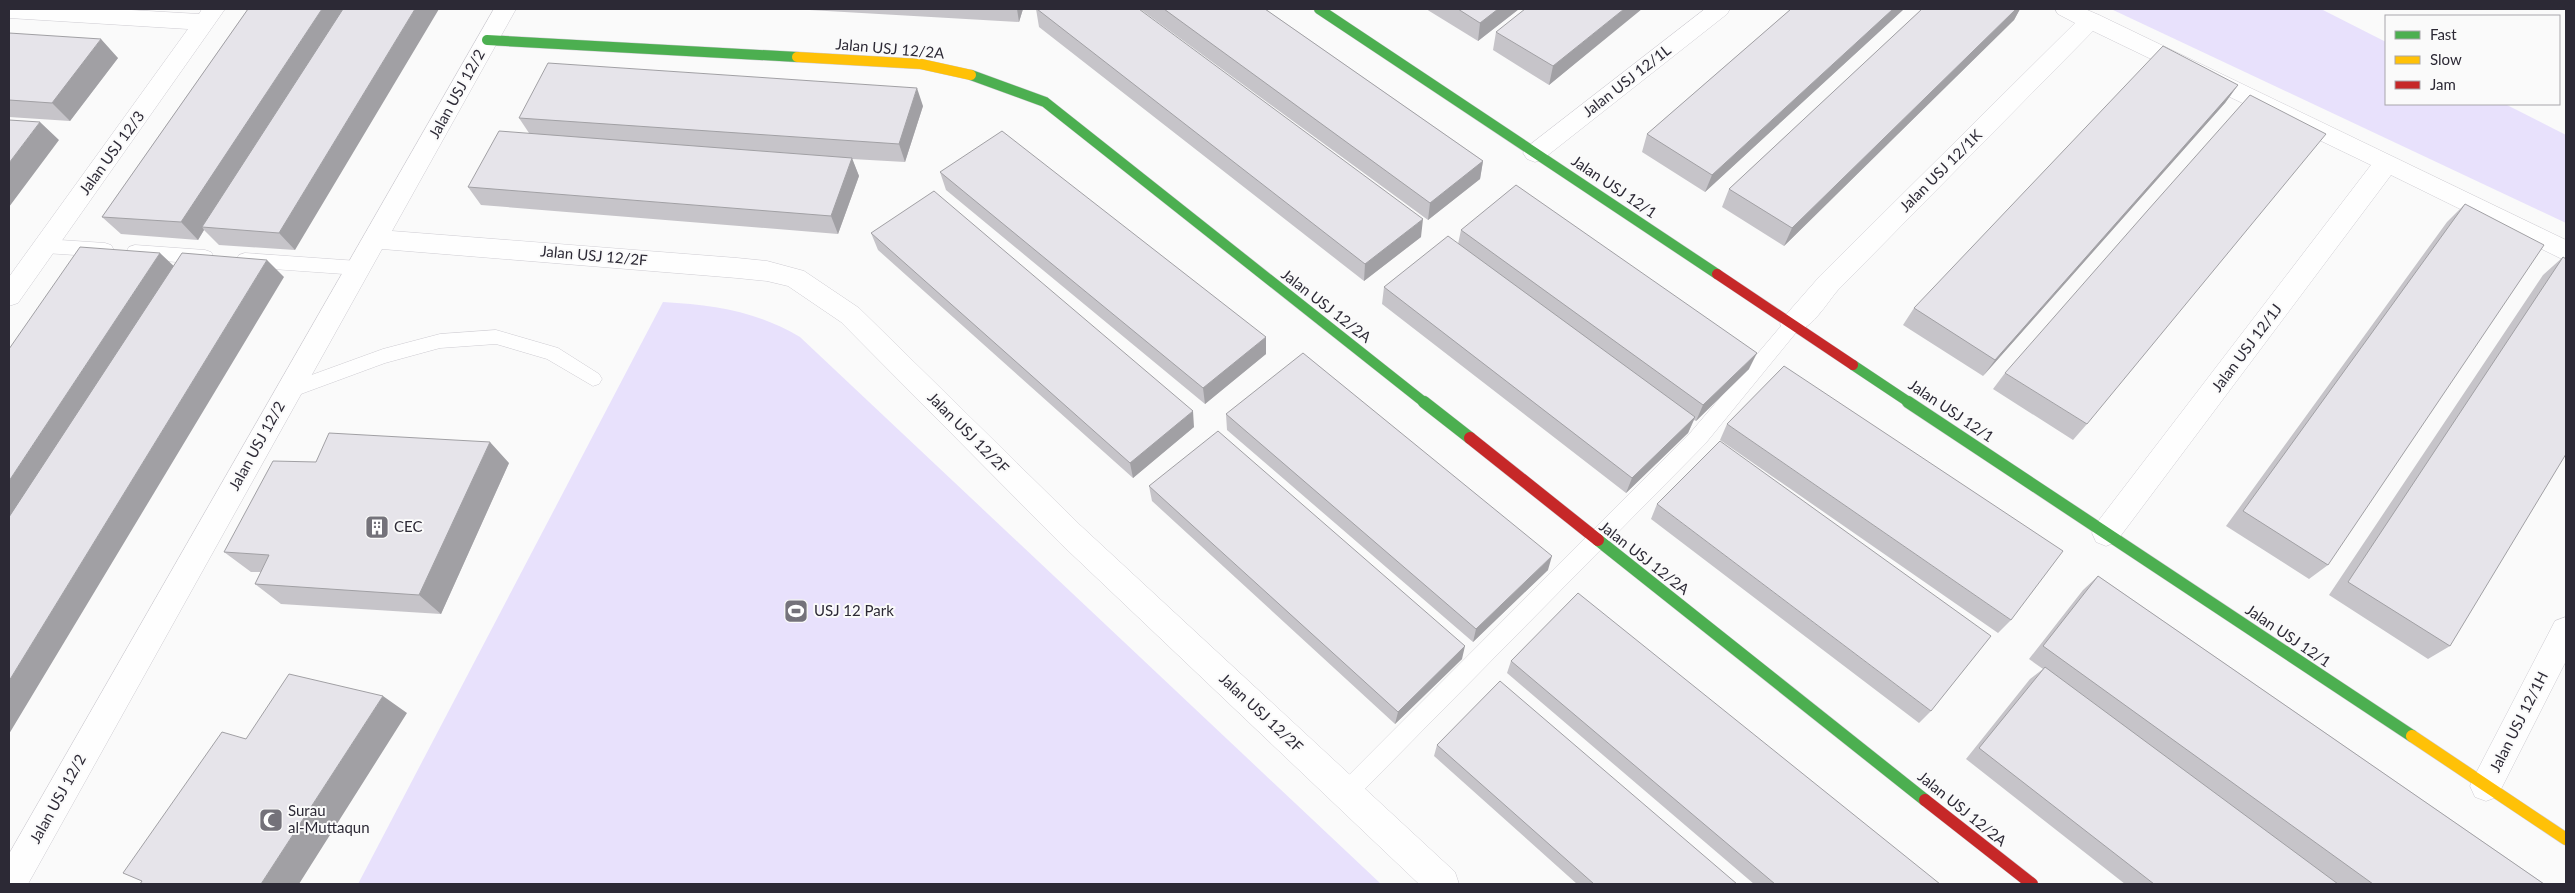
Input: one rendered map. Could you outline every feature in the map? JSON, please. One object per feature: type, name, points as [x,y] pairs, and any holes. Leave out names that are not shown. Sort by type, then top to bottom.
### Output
[{"type":"street","name":"Jalan USJ 12/2","points":[[10,884],[505,9]]},
{"type":"street","name":"Jalan USJ 12/1L","points":[[1535,153],[1719,9]]},
{"type":"street","points":[[2066,9],[2387,162],[2566,251]]},
{"type":"street","points":[[9,10],[210,15]]},
{"type":"street","name":"Jalan USJ 12/1","points":[[1330,11],[1535,153],[2566,839]]},
{"type":"street","name":"Jalan USJ 12/3","points":[[9,296],[29,257],[210,15]]},
{"type":"street","name":"Jalan USJ 12/1K","points":[[1793,324],[1829,283],[2091,20]]},
{"type":"street","name":"Jalan USJ 12/2A","points":[[487,40],[921,64],[979,76],[1016,88],[1045,102],[2032,884]]},
{"type":"street","name":"Jalan USJ 12/1J","points":[[2106,533],[2387,162]]},
{"type":"street","name":"Jalan USJ 12/2F","points":[[375,239],[737,268],[767,271],[794,278],[850,315],[1070,534],[1443,884]]},
{"type":"street","name":"Jalan USJ 12/1H","points":[[2486,786],[2566,631]]},
{"type":"lane","points":[[29,257],[226,259],[358,268]]},
{"type":"lane","points":[[1346,793],[1698,438],[1793,324]]},
{"type":"lane","points":[[290,390],[383,356],[440,341],[496,337],[552,353],[593,379]]},
{"type":"shaded area","points":[[2111,9],[2321,9],[2385,41],[2385,105],[2507,105],[2566,135],[2566,223]]},
{"type":"shaded area","name":"USJ 12 Park","points":[[663,302],[700,305],[751,315],[800,337],[1381,884],[358,884]]},
{"type":"building","points":[[248,9],[322,9],[181,222],[102,217]]},
{"type":"building","points":[[343,9],[415,9],[279,233],[202,227]]},
{"type":"building","points":[[1037,9],[1139,9],[1423,219],[1365,264]]},
{"type":"building","points":[[1164,9],[1265,9],[1483,161],[1430,203]]},
{"type":"building","points":[[1458,9],[1498,9],[1480,23]]},
{"type":"building","points":[[1525,9],[1624,9],[1553,66],[1496,32]]},
{"type":"building","points":[[1791,9],[1893,9],[1712,175],[1647,134]]},
{"type":"building","points":[[1922,9],[2016,9],[1792,228],[1729,189]]},
{"type":"building","points":[[9,33],[101,39],[52,103],[9,100]]},
{"type":"building","points":[[2163,46],[2238,85],[1995,360],[1914,308]]},
{"type":"building","points":[[548,63],[917,88],[899,144],[519,118]]},
{"type":"building","points":[[2250,95],[2326,134],[2087,424],[2005,373],[2148,210]]},
{"type":"building","points":[[9,120],[40,122],[9,163]]},
{"type":"building","points":[[499,131],[852,158],[831,216],[468,187]]},
{"type":"building","points":[[1002,131],[1266,337],[1203,388],[940,172]]},
{"type":"building","points":[[1516,185],[1757,353],[1703,405],[1461,230]]},
{"type":"building","points":[[934,191],[1193,411],[1130,463],[871,233]]},
{"type":"building","points":[[2465,204],[2544,245],[2328,565],[2243,511]]},
{"type":"building","points":[[1448,236],[1695,417],[1632,478],[1384,287]]},
{"type":"building","points":[[80,247],[160,253],[9,481],[9,349]]},
{"type":"building","points":[[182,253],[267,260],[9,681],[9,517]]},
{"type":"building","points":[[2563,257],[2566,259],[2566,454],[2450,646],[2348,582]]},
{"type":"building","points":[[1303,353],[1552,556],[1476,629],[1226,414]]},
{"type":"building","points":[[1784,366],[2063,551],[2011,620],[1727,424]]},
{"type":"building","points":[[1218,431],[1465,646],[1398,712],[1149,486]]},
{"type":"building","name":"CEC","points":[[329,433],[490,442],[419,595],[255,584],[269,555],[224,552],[273,461],[316,462]]},
{"type":"building","points":[[1720,441],[1991,636],[1931,711],[1657,504]]},
{"type":"building","points":[[2098,576],[2544,884],[2373,884],[2043,646]]},
{"type":"building","points":[[1578,593],[1940,884],[1775,884],[1511,661]]},
{"type":"building","points":[[2045,667],[2338,884],[2154,884],[1979,748]]},
{"type":"building","name":"Surau al-Muttaqun","points":[[289,674],[383,696],[261,884],[140,884],[142,881],[123,873],[222,732],[246,739]]},
{"type":"building","points":[[1500,681],[1737,884],[1594,884],[1437,745]]},
{"type":"traffic: fast","points":[[1319,9],[1717,274]]},
{"type":"traffic: fast","points":[[487,40],[797,57]]},
{"type":"traffic: fast","points":[[971,75],[1045,102],[1470,438]]},
{"type":"traffic: fast","points":[[1853,365],[2412,736]]},
{"type":"traffic: fast","points":[[1598,540],[1925,800]]},
{"type":"traffic: slow","points":[[797,57],[921,64],[971,75]]},
{"type":"traffic: slow","points":[[2412,736],[2566,839]]},
{"type":"traffic: jam","points":[[1717,274],[1853,365]]},
{"type":"traffic: jam","points":[[1470,438],[1598,540]]},
{"type":"traffic: jam","points":[[1925,800],[2032,884]]},
{"type":"place","name":"CEC","points":[[377,527]]},
{"type":"place","name":"USJ 12 Park","points":[[796,611]]},
{"type":"place","name":"Surau al-Muttaqun","points":[[271,820]]}]
